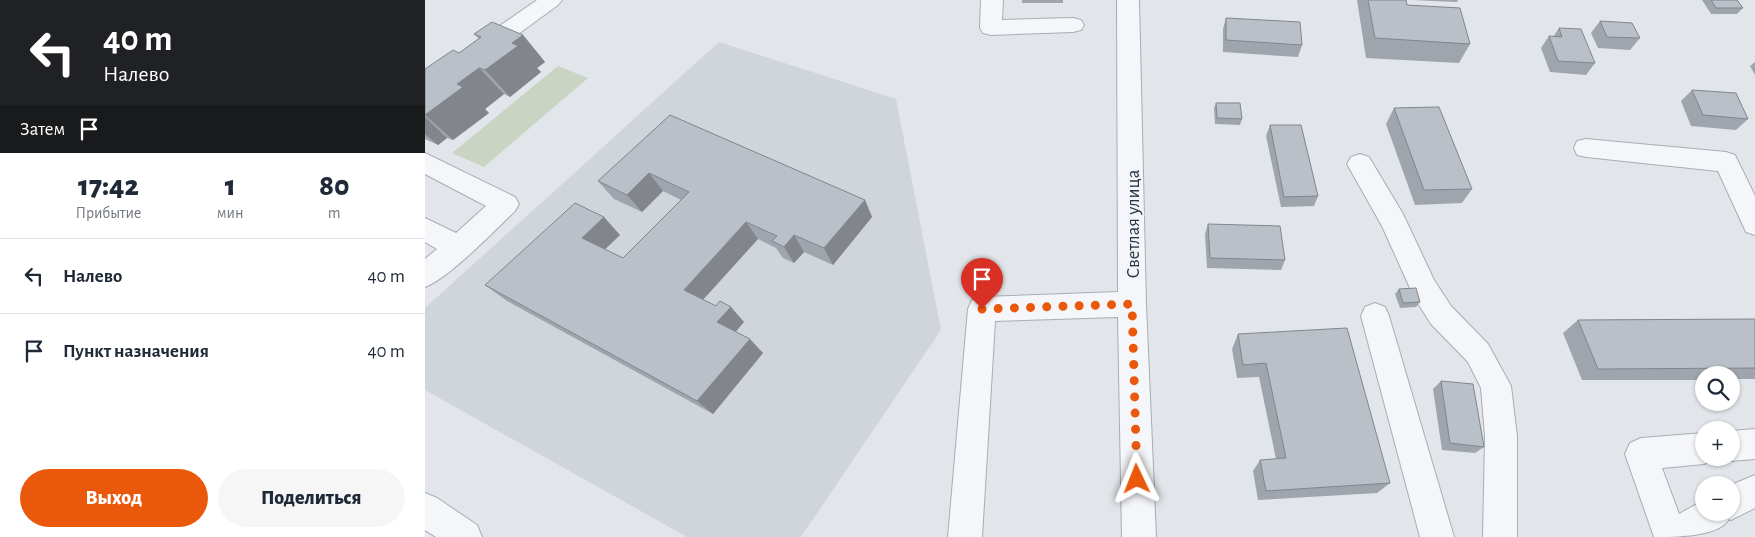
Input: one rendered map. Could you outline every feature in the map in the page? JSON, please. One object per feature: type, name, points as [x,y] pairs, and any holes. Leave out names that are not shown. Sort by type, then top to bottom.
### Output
[{"type":"street","points":[[425,90],[529,20],[551,0]]},
{"type":"street","points":[[992,0],[991,28],[1073,25]]},
{"type":"street","name":"Светлая улица","points":[[1128,0],[1132,304],[1139,537]]},
{"type":"street","points":[[1586,148],[1726,162],[1755,224]]},
{"type":"street","points":[[425,163],[506,204],[425,275]]},
{"type":"street","points":[[1361,164],[1394,222],[1424,288],[1441,315],[1477,353],[1496,386],[1501,436],[1500,537]]},
{"type":"street","points":[[425,229],[458,247]]},
{"type":"street","points":[[965,537],[982,309],[1132,304]]},
{"type":"street","points":[[1375,316],[1437,537]]},
{"type":"street","points":[[1740,445],[1755,444]]},
{"type":"street","points":[[1695,449],[1641,454],[1672,537],[1700,521]]},
{"type":"street","points":[[1740,500],[1755,492]]},
{"type":"street","points":[[425,510],[465,537]]},
{"type":"shaded area","points":[[719,42],[896,99],[941,330],[801,537],[687,537],[425,390],[425,308]]},
{"type":"green space","points":[[558,66],[588,78],[484,167],[452,153]]},
{"type":"building","points":[[1368,0],[1406,0],[1407,5],[1460,8],[1470,44],[1375,38]]},
{"type":"building","points":[[1711,0],[1737,0],[1743,8],[1716,8]]},
{"type":"building","points":[[1226,18],[1300,22],[1302,45],[1226,40]]},
{"type":"building","points":[[1600,21],[1632,23],[1640,38],[1607,37]]},
{"type":"building","points":[[492,22],[523,35],[512,43],[518,46],[485,70],[479,68],[457,84],[463,87],[425,115],[425,69],[453,50],[459,53],[481,37],[474,34]]},
{"type":"building","points":[[1559,28],[1581,29],[1595,63],[1558,61],[1549,36],[1562,37]]},
{"type":"building","points":[[1692,90],[1736,93],[1748,119],[1703,115]]},
{"type":"building","points":[[1216,103],[1240,103],[1242,119],[1217,118]]},
{"type":"building","points":[[1439,107],[1472,189],[1424,190],[1394,108]]},
{"type":"building","points":[[670,115],[865,200],[824,248],[794,235],[784,247],[772,241],[777,236],[746,222],[684,290],[716,306],[720,301],[731,307],[717,322],[750,339],[697,401],[485,285],[575,203],[604,217],[582,238],[623,258],[689,192],[649,173],[627,195],[598,181]]},
{"type":"building","points":[[1270,125],[1301,125],[1318,196],[1284,197]]},
{"type":"building","points":[[1208,224],[1280,226],[1285,260],[1210,258]]},
{"type":"building","points":[[1416,288],[1420,302],[1403,303],[1399,289]]},
{"type":"building","points":[[1755,319],[1755,368],[1695,366],[1695,368],[1598,369],[1578,320]]},
{"type":"building","points":[[1347,328],[1390,483],[1266,491],[1260,460],[1286,458],[1266,363],[1243,365],[1238,334]]},
{"type":"building","points":[[1441,381],[1473,384],[1484,447],[1450,443]]},
{"type":"route","points":[[982,309],[1082,304],[1132,304],[1137,479]]}]
